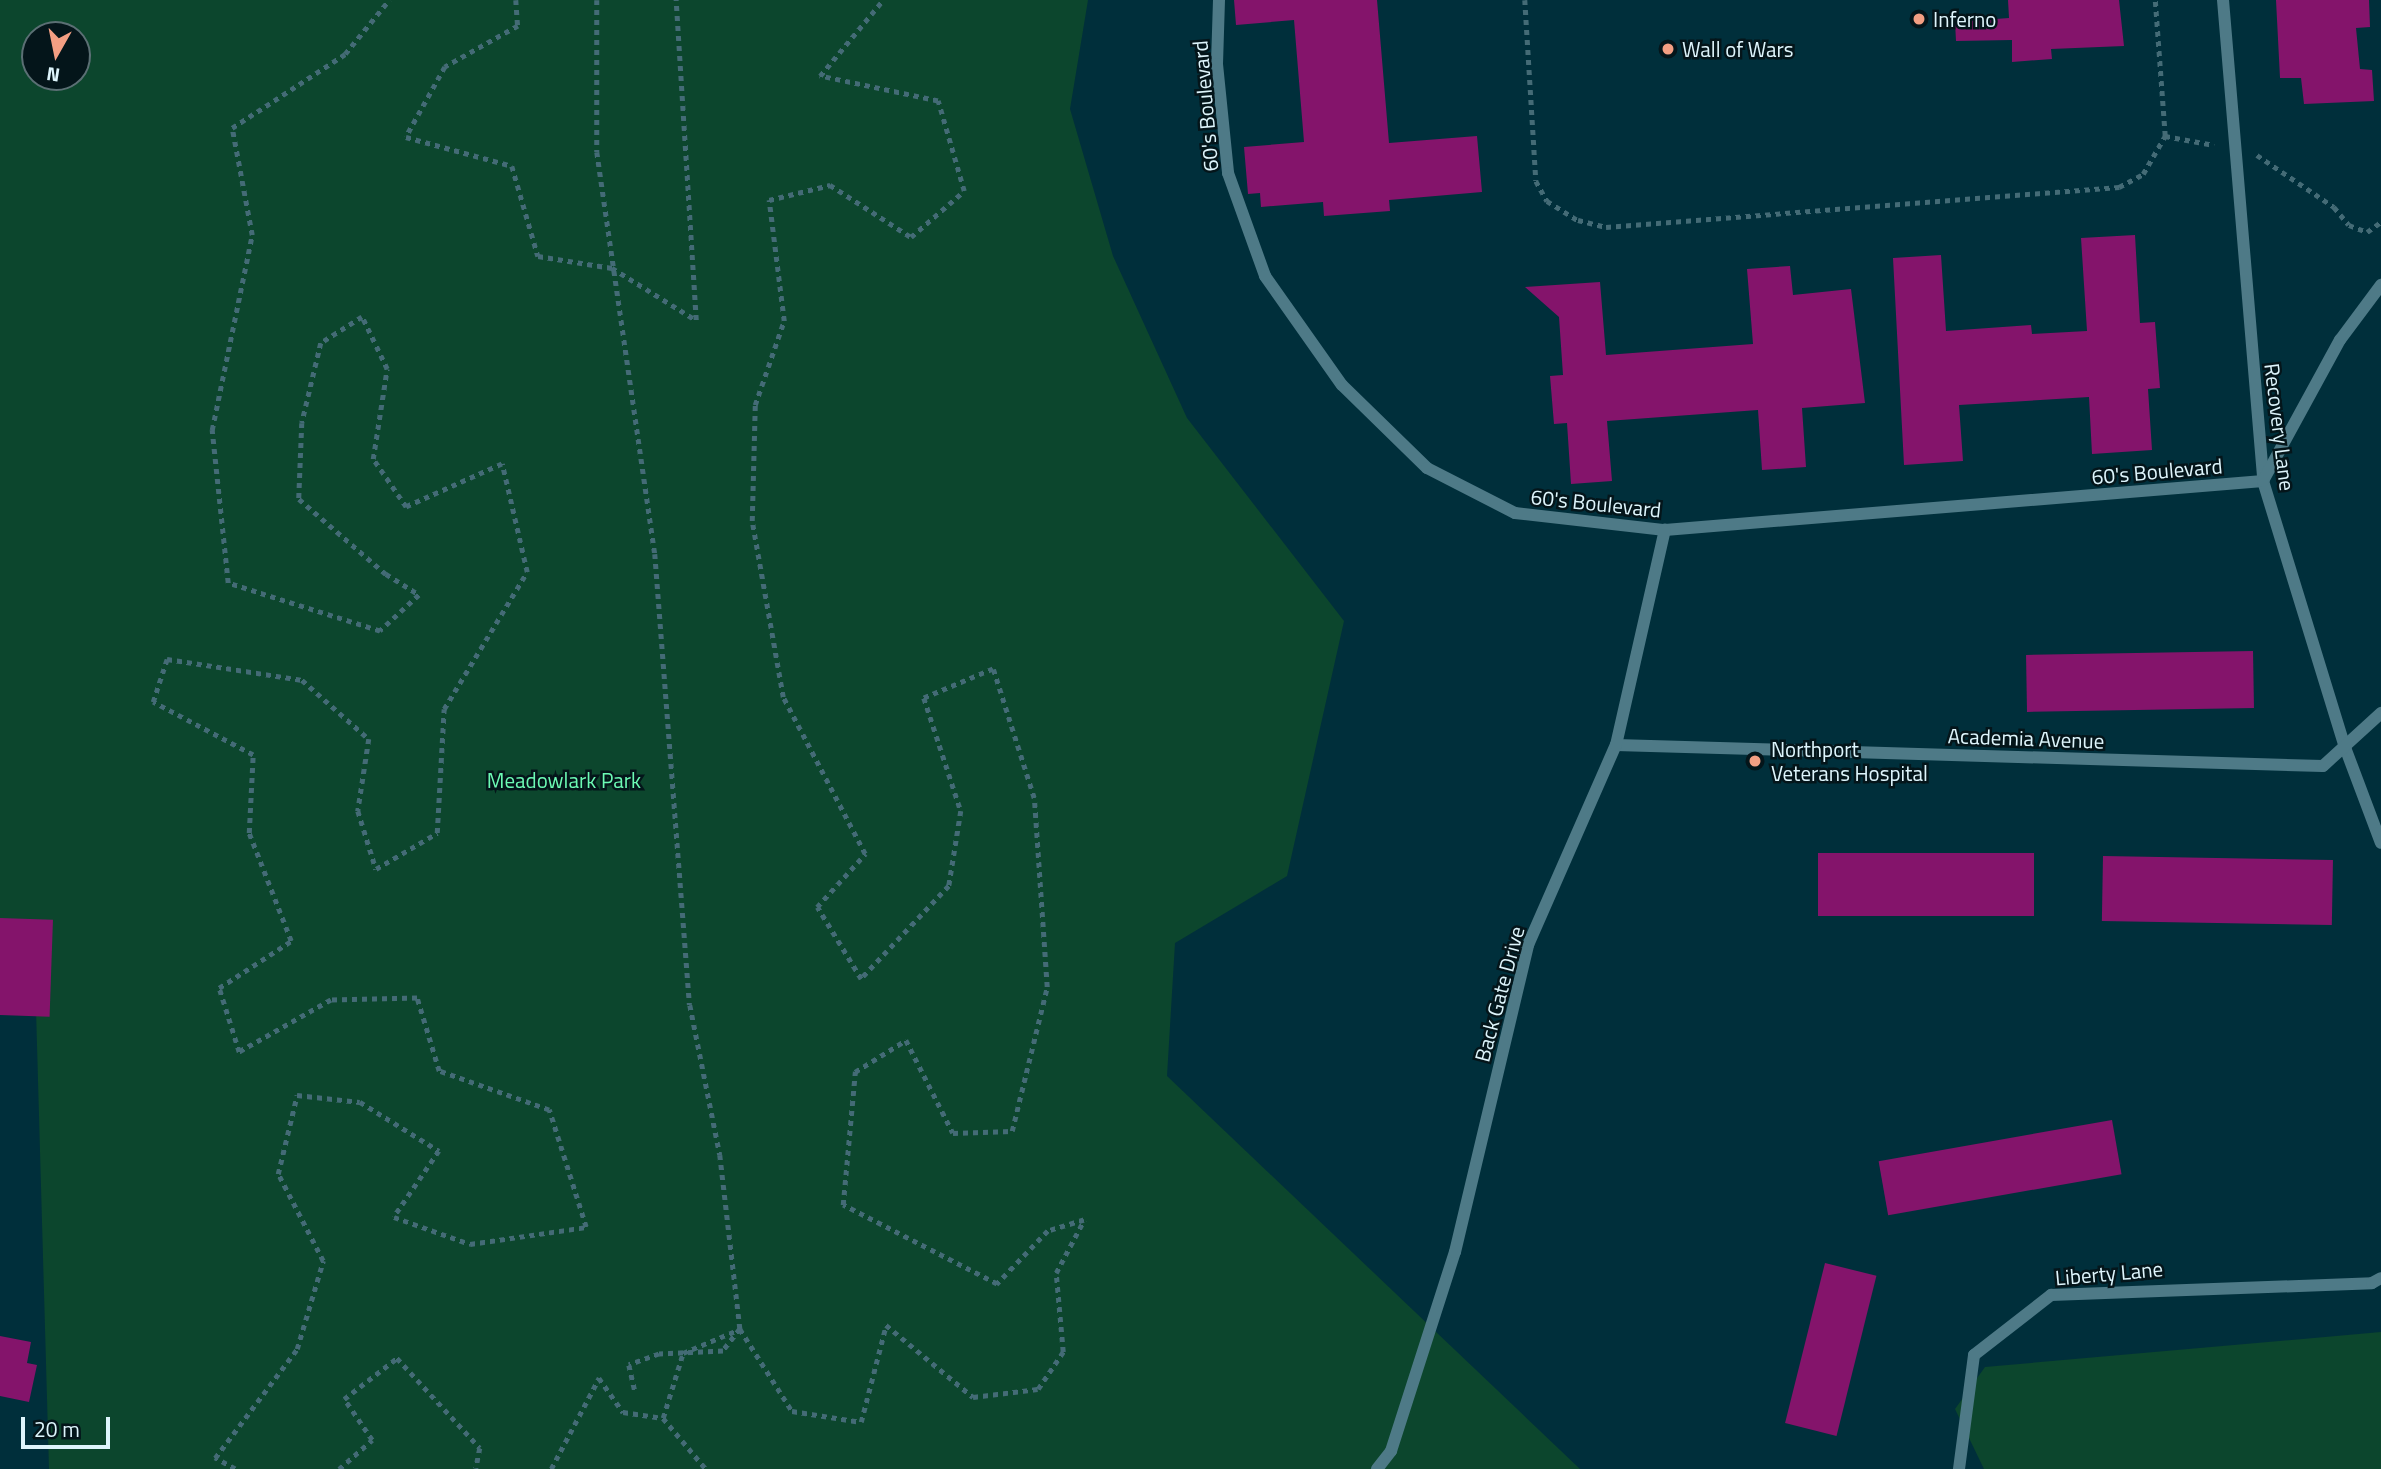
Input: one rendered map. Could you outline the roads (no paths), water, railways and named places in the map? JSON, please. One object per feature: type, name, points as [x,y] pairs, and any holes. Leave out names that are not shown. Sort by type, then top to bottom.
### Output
[{"type":"lane","name":"60's Boulevard","points":[[1219,0],[1217,64],[1228,173],[1265,275],[1342,385],[1427,468],[1516,513],[1665,530],[2263,481]]},
{"type":"lane","name":"Recovery Lane","points":[[2223,0],[2233,149],[2263,481],[2346,750],[2381,843]]},
{"type":"lane","points":[[2263,481],[2340,340],[2381,285]]},
{"type":"lane","name":"Back Gate Drive","points":[[1377,1469],[1391,1451],[1455,1252],[1528,946],[1616,745],[1665,530]]},
{"type":"lane","name":"Academia Avenue","points":[[1616,745],[2323,766],[2346,750],[2381,713]]},
{"type":"lane","name":"Liberty Lane","points":[[1959,1469],[1973,1355],[2051,1295],[2372,1283],[2381,1278]]},
{"type":"place","name":"Inferno","points":[[1919,19]]},
{"type":"place","name":"Wall of Wars","points":[[1668,49]]},
{"type":"place","name":"Northport Veterans Hospital","points":[[1755,761]]},
{"type":"park label","name":"Meadowlark Park","points":[[564,780]]}]
